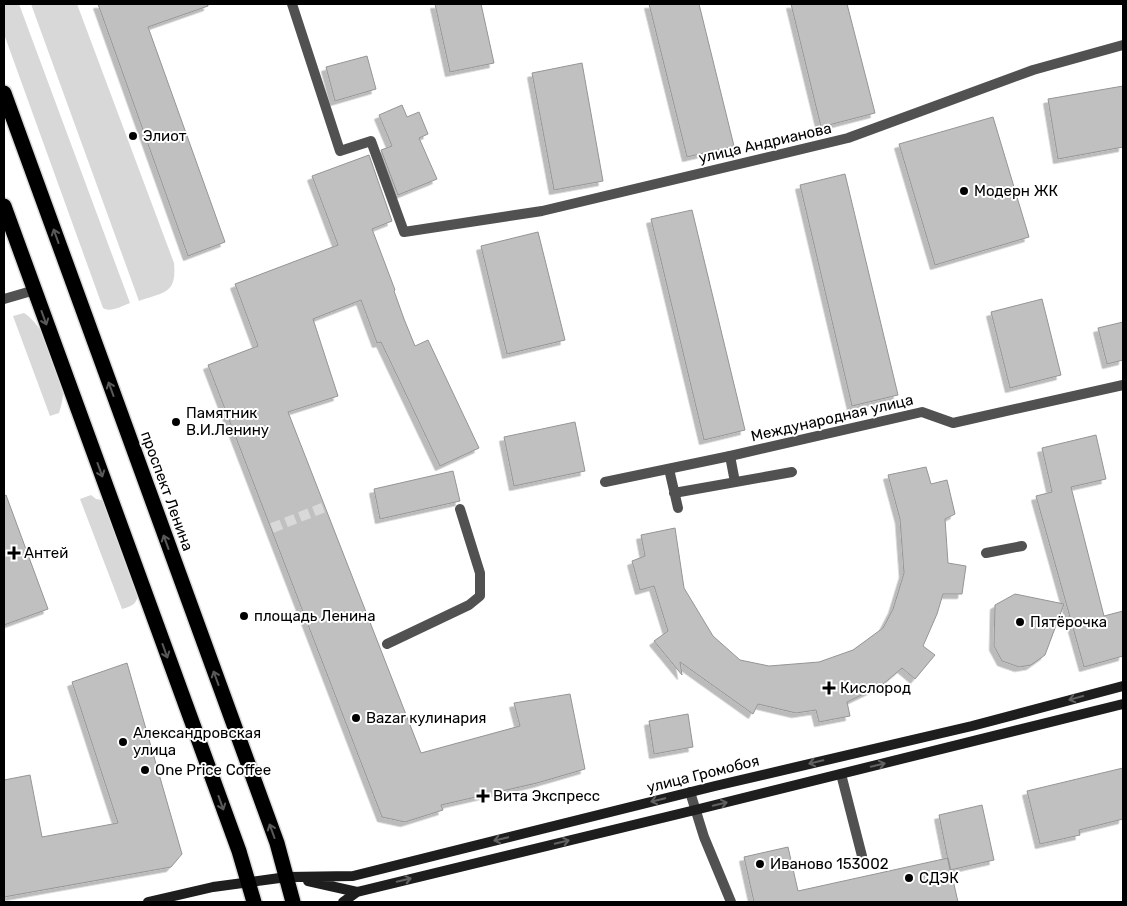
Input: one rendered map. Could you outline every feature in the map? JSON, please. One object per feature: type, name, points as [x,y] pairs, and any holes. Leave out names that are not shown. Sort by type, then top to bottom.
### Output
[{"type":"highway","name":"проспект Ленина","points":[[4,92],[277,843],[293,902]]},
{"type":"highway","points":[[4,206],[239,851],[254,902]]},
{"type":"main road","name":"улица Громобоя","points":[[148,902],[213,887],[287,877],[352,876],[690,792],[972,726],[1123,686]]},
{"type":"main road","name":"улица Громобоя","points":[[343,902],[357,892],[1123,704]]},
{"type":"main road","name":"улица Громобоя","points":[[287,877],[357,892]]},
{"type":"street","name":"улица Андрианова","points":[[292,4],[340,151],[371,140],[404,232],[542,211],[848,138],[1033,70],[1123,45]]},
{"type":"street","points":[[4,299],[34,290]]},
{"type":"street","name":"Международная улица","points":[[605,482],[730,456],[922,412],[953,423],[1123,385]]},
{"type":"street","points":[[730,456],[735,482]]},
{"type":"street","points":[[669,469],[678,508]]},
{"type":"street","points":[[674,493],[792,472]]},
{"type":"street","points":[[387,644],[469,605],[480,596],[480,573],[460,510]]},
{"type":"street","points":[[986,553],[1022,546]]},
{"type":"street","points":[[842,774],[862,856]]},
{"type":"street","points":[[690,792],[704,838],[731,902]]},
{"type":"shaded area","points":[[4,4],[19,4],[130,303],[109,310],[103,308],[4,34]]},
{"type":"shaded area","points":[[31,4],[77,4],[174,263],[171,286],[162,293],[139,301]]},
{"type":"shaded area","points":[[24,313],[38,327],[45,338],[62,383],[63,393],[59,413],[50,416],[13,316]]},
{"type":"shaded area","points":[[91,495],[96,499],[107,501],[138,592],[134,604],[129,607],[122,609],[80,499]]},
{"type":"building","points":[[98,4],[208,4],[208,6],[148,27],[225,242],[188,256]]},
{"type":"building","points":[[435,4],[481,4],[494,63],[450,72]]},
{"type":"building","points":[[649,4],[699,4],[734,146],[687,157]]},
{"type":"building","points":[[791,4],[847,4],[875,113],[821,127]]},
{"type":"building","points":[[367,56],[376,89],[335,101],[326,67]]},
{"type":"building","points":[[582,63],[603,181],[554,190],[532,73]]},
{"type":"building","points":[[1123,86],[1123,147],[1058,159],[1048,99]]},
{"type":"building","points":[[402,105],[407,117],[419,112],[428,134],[419,138],[437,179],[398,195],[381,150],[392,146],[379,115]]},
{"type":"building","name":"Модерн ЖК","points":[[993,117],[1029,237],[935,265],[899,144]]},
{"type":"building","points":[[369,155],[392,221],[372,229],[404,319],[415,346],[428,340],[479,448],[440,466],[381,342],[377,343],[361,300],[313,319],[338,396],[288,412],[421,753],[520,726],[514,703],[570,694],[585,769],[537,783],[441,805],[443,810],[405,822],[382,817],[208,365],[258,346],[235,284],[338,245],[312,176]]},
{"type":"building","points":[[845,174],[898,395],[852,406],[800,185]]},
{"type":"building","points":[[692,210],[745,430],[704,440],[651,219]]},
{"type":"building","points":[[538,232],[565,340],[507,354],[481,246]]},
{"type":"building","points":[[1042,299],[1061,375],[1010,388],[991,312]]},
{"type":"building","points":[[1123,322],[1123,360],[1107,364],[1098,328]]},
{"type":"building","points":[[575,422],[585,471],[514,486],[504,437]]},
{"type":"building","points":[[1096,435],[1106,479],[1071,487],[1104,616],[1123,611],[1123,656],[1084,667],[1036,496],[1052,492],[1042,448]]},
{"type":"building","points":[[926,467],[931,484],[947,480],[955,514],[945,519],[948,563],[966,566],[962,594],[943,594],[937,614],[923,646],[935,655],[915,679],[902,668],[882,685],[847,702],[850,716],[819,722],[816,710],[796,713],[758,704],[753,714],[680,662],[682,675],[654,641],[668,631],[654,586],[640,590],[632,561],[645,556],[641,535],[675,528],[684,588],[713,636],[740,660],[769,666],[819,662],[853,650],[883,628],[893,609],[904,573],[900,519],[888,475]]},
{"type":"building","points":[[453,471],[460,501],[380,519],[374,489]]},
{"type":"building","points":[[6,495],[48,609],[4,625],[4,496]]},
{"type":"building","name":"Пятёрочка","points":[[1015,594],[1064,604],[1045,655],[1031,665],[1019,667],[1002,661],[994,646],[995,605]]},
{"type":"building","points":[[127,663],[182,854],[171,867],[4,897],[4,780],[30,775],[42,837],[118,823],[72,682]]},
{"type":"building","points":[[688,714],[693,747],[654,754],[649,721]]},
{"type":"building","points":[[1123,768],[1123,819],[1079,830],[1080,835],[1040,844],[1027,791]]},
{"type":"building","points":[[982,805],[994,860],[950,870],[939,815]]},
{"type":"building","points":[[788,847],[798,891],[948,858],[958,902],[754,902],[744,857]]},
{"type":"tunnel","points":[[272,528],[325,507]]},
{"type":"place","name":"Элиот","points":[[133,136]]},
{"type":"place","name":"Модерн ЖК","points":[[964,191]]},
{"type":"place","name":"Памятник В.И.Ленину","points":[[176,422]]},
{"type":"place","name":"Антей","points":[[14,553]]},
{"type":"place","name":"площадь Ленина","points":[[244,616]]},
{"type":"place","name":"Пятёрочка","points":[[1020,622]]},
{"type":"place","name":"Кислород","points":[[829,688]]},
{"type":"place","name":"Bazar кулинария","points":[[356,718]]},
{"type":"place","name":"Александровская улица","points":[[123,742]]},
{"type":"place","name":"One Price Coffee","points":[[145,770]]},
{"type":"place","name":"Вита Экспресс","points":[[483,796]]},
{"type":"place","name":"Иваново 153002","points":[[760,864]]},
{"type":"place","name":"СДЭК","points":[[909,878]]}]
